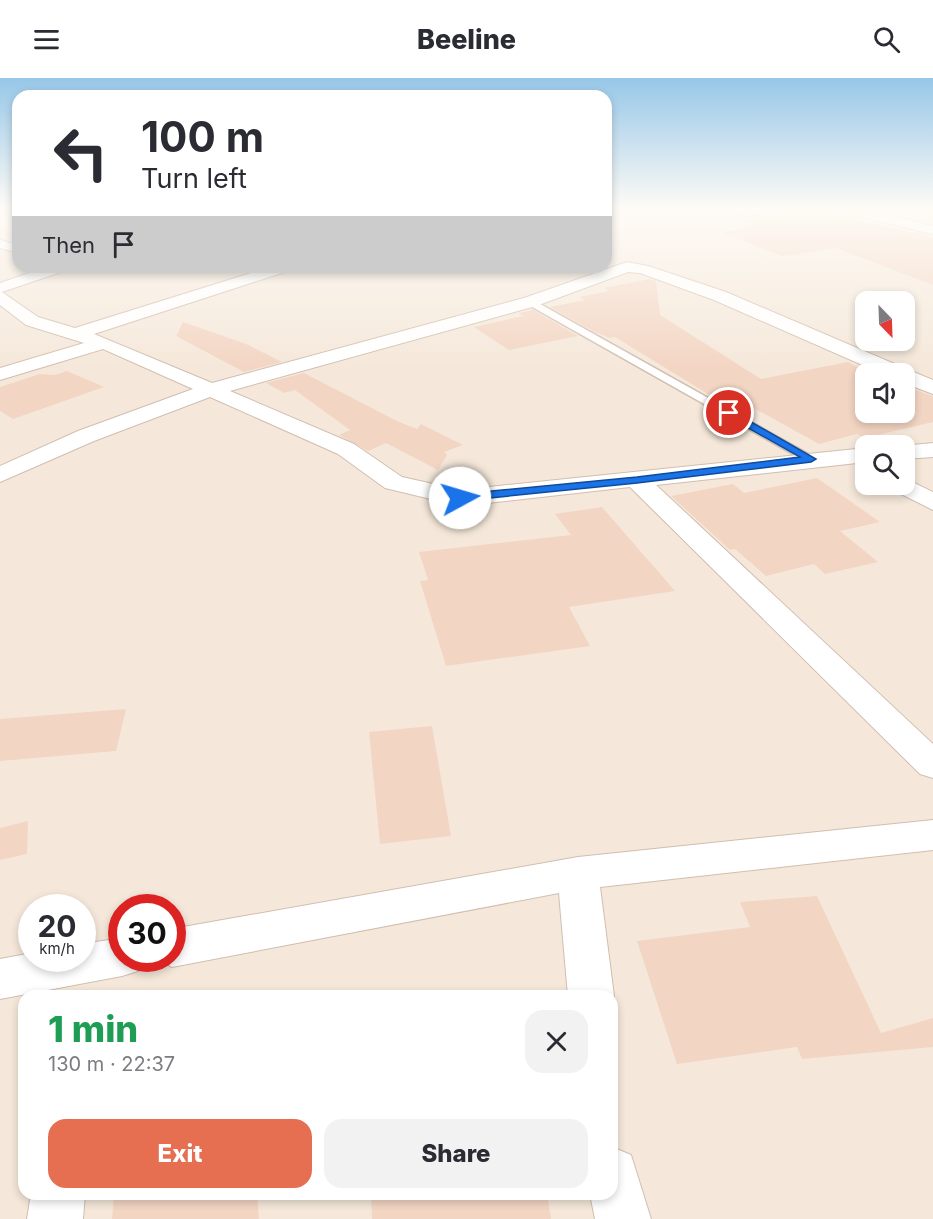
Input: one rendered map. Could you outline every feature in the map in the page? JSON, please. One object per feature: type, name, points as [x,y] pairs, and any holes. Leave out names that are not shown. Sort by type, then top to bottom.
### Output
[{"type":"street","points":[[612,272],[627,267],[643,269],[720,296],[877,363]]},
{"type":"street","points":[[0,288],[45,273]]},
{"type":"street","points":[[75,334],[267,273]]},
{"type":"street","points":[[0,475],[86,436],[210,390],[530,302],[610,273]]},
{"type":"street","points":[[0,297],[32,321],[104,343],[346,449],[394,483],[460,498],[811,459],[855,458]]},
{"type":"street","points":[[0,374],[104,343]]},
{"type":"street","points":[[915,380],[933,388]]},
{"type":"street","points":[[915,451],[933,450]]},
{"type":"street","points":[[637,480],[933,765]]},
{"type":"street","points":[[915,492],[933,502]]},
{"type":"street","points":[[186,945],[578,873],[933,835]]},
{"type":"street","points":[[578,873],[590,990]]},
{"type":"street","points":[[0,979],[108,960]]},
{"type":"street","points":[[618,1199],[623,1219]]},
{"type":"street","points":[[55,1219],[57,1200]]},
{"type":"lane","points":[[530,302],[811,459]]},
{"type":"shaded area","points":[[0,261],[12,261],[12,273],[612,273],[612,261],[933,261],[933,1219],[0,1219]]},
{"type":"building","points":[[871,261],[933,261],[933,285]]},
{"type":"building","points":[[650,279],[656,281],[660,315],[761,379],[848,362],[855,366],[855,423],[915,423],[915,390],[933,396],[933,422],[878,435],[857,434],[819,444],[750,406],[734,410],[615,337],[610,338],[595,332],[550,307],[585,300],[579,297],[609,291],[604,288]]},
{"type":"building","points":[[533,310],[578,336],[509,350],[474,327],[523,316],[519,313]]},
{"type":"building","points":[[183,322],[246,344],[282,362],[244,372],[176,336]]},
{"type":"building","points":[[67,371],[104,387],[13,419],[0,411],[0,387],[40,374],[55,375]]},
{"type":"building","points":[[304,373],[399,422],[417,429],[421,424],[463,445],[444,452],[447,455],[438,470],[386,443],[368,451],[339,435],[350,430],[295,390],[284,393],[266,383]]},
{"type":"building","points":[[817,478],[880,522],[840,531],[878,562],[825,574],[814,564],[766,576],[735,549],[730,550],[671,496],[733,484],[744,493]]},
{"type":"building","points":[[602,507],[675,591],[569,607],[590,646],[446,666],[420,581],[428,580],[419,552],[571,535],[555,514]]},
{"type":"building","points":[[126,709],[116,751],[0,761],[0,719]]},
{"type":"building","points":[[432,726],[451,836],[380,844],[369,732]]},
{"type":"building","points":[[28,821],[27,854],[0,860],[0,828]]},
{"type":"building","points":[[817,896],[881,1033],[933,1018],[933,1047],[802,1059],[797,1047],[677,1064],[637,941],[750,927],[740,902]]},
{"type":"building","points":[[114,1200],[257,1200],[259,1219],[112,1219]]},
{"type":"building","points":[[371,1200],[548,1200],[551,1219],[372,1219]]},
{"type":"route","points":[[460,498],[811,459],[729,413]]}]
